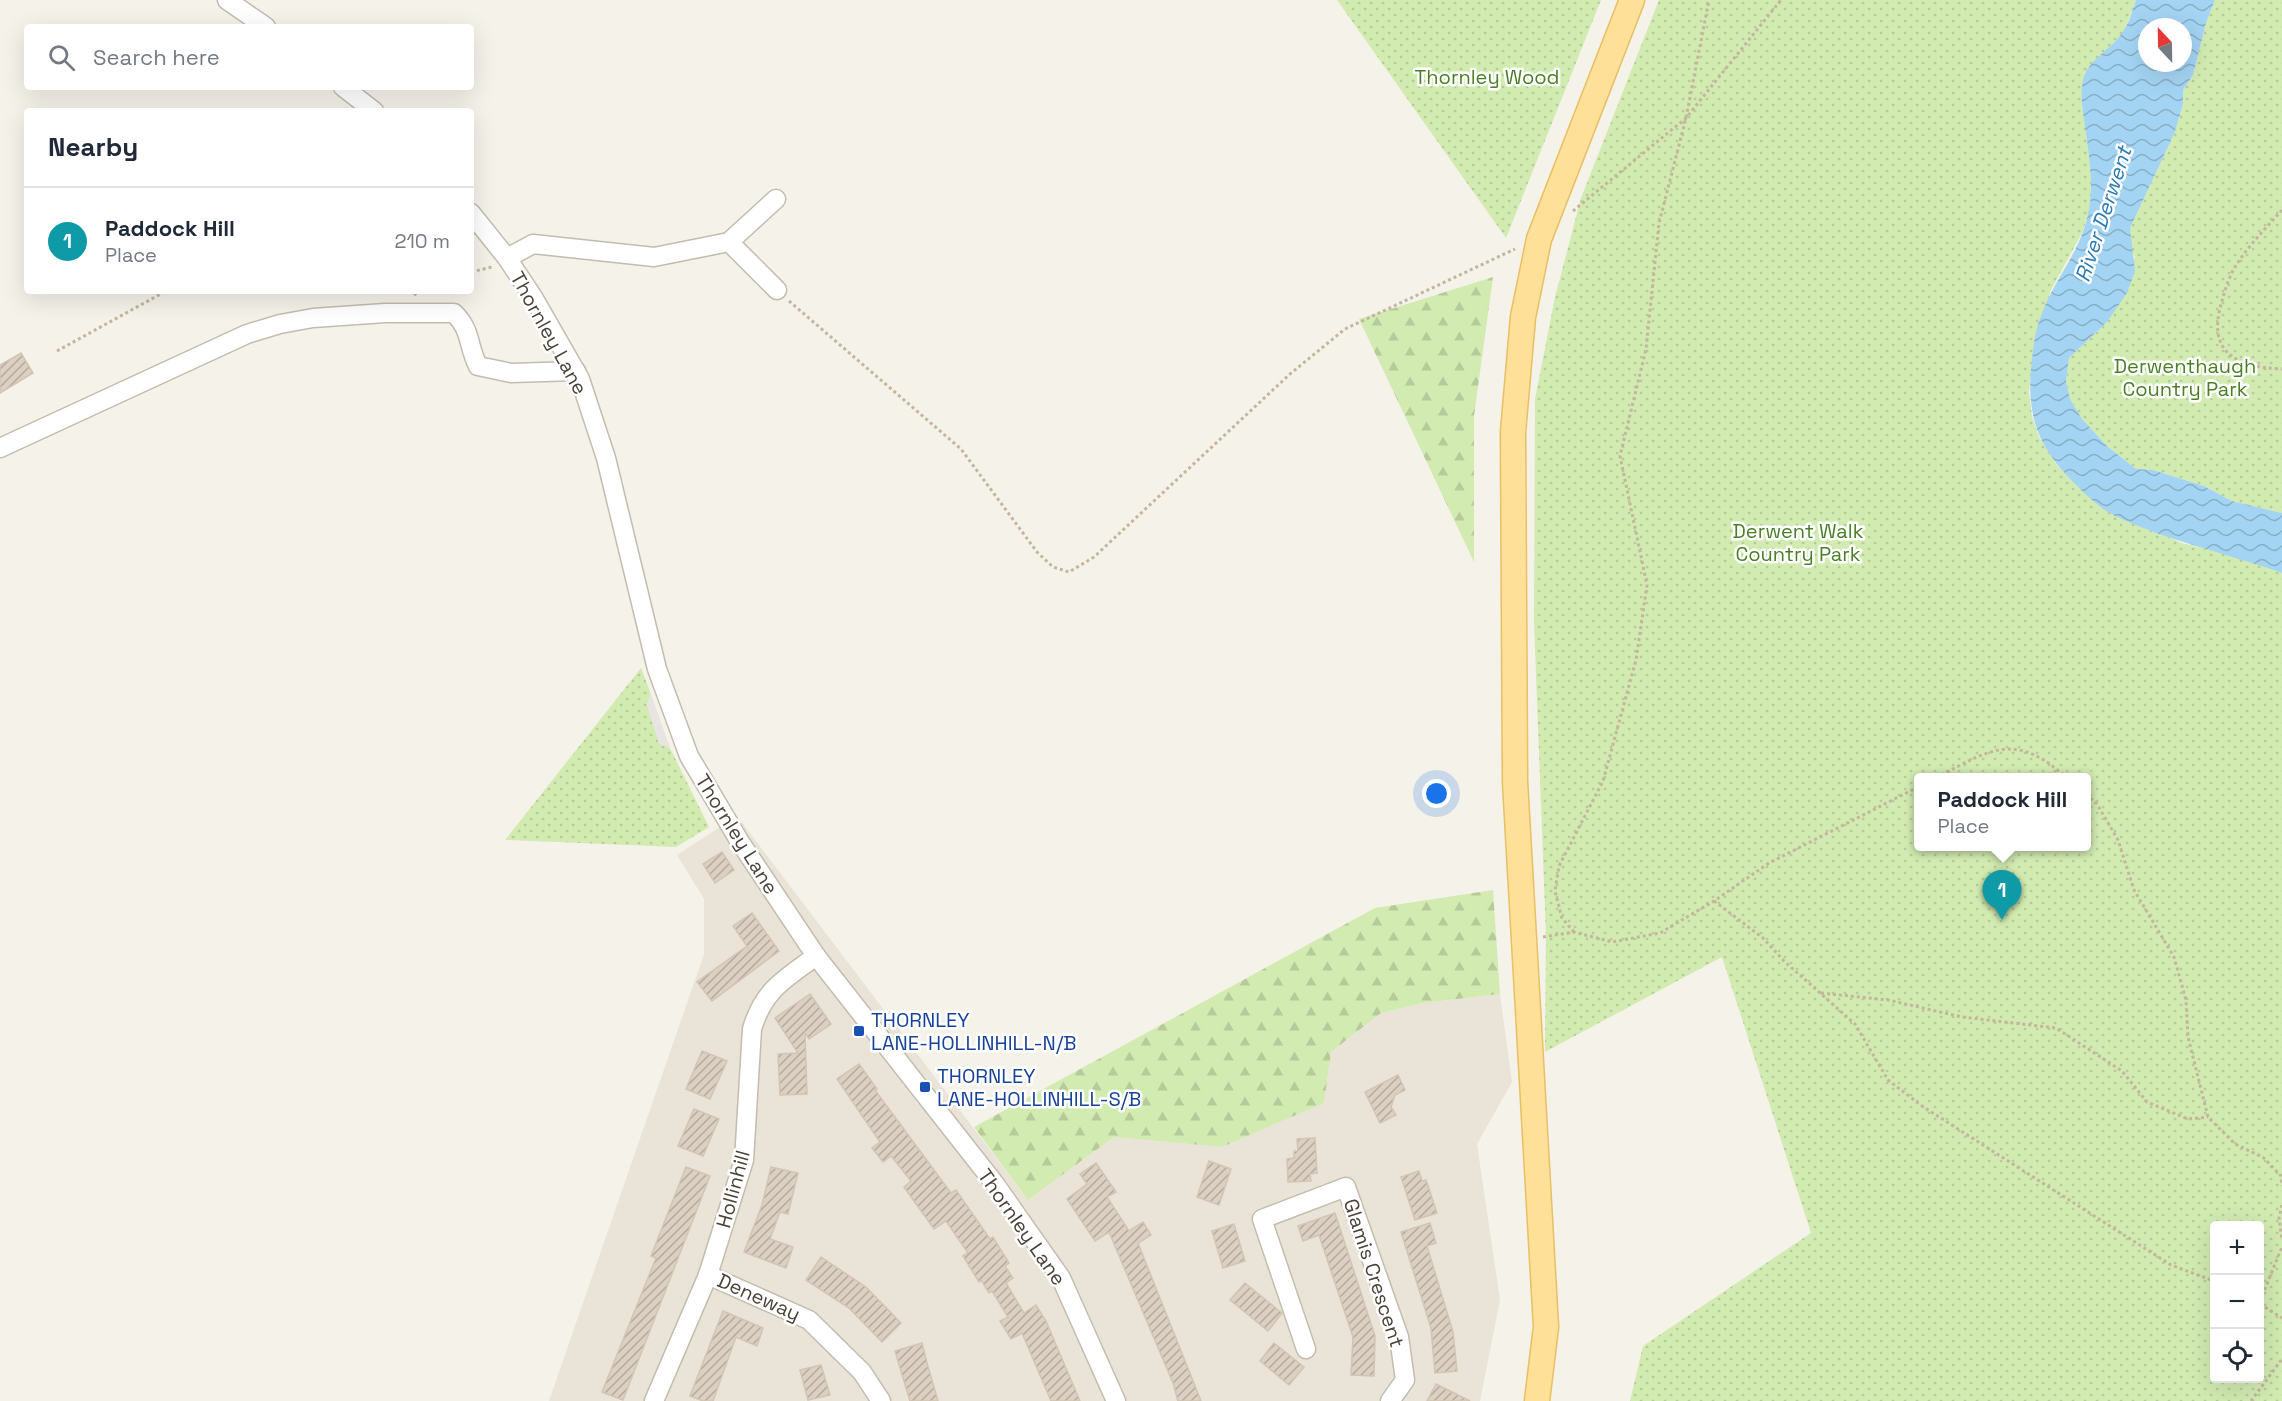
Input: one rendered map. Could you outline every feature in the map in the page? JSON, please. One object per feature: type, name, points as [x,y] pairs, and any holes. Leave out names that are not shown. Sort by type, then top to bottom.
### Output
[{"type":"main road","points":[[1537,1401],[1546,1327],[1515,781],[1514,432],[1523,318],[1539,239],[1632,0]]},
{"type":"street","points":[[227,0],[262,24]]},
{"type":"street","points":[[347,90],[370,108]]},
{"type":"street","points":[[507,258],[533,244],[654,257],[729,242],[776,199]]},
{"type":"street","name":"Thornley Lane","points":[[474,217],[507,258],[576,371],[606,458],[657,669],[689,756],[740,842],[816,956],[995,1184],[1061,1278],[1116,1401]]},
{"type":"street","points":[[729,242],[777,290]]},
{"type":"street","points":[[0,448],[247,334],[313,318],[425,312],[454,313],[467,326],[470,350],[478,366],[511,373],[576,371]]},
{"type":"street","name":"Hollinhill","points":[[654,1401],[708,1275],[744,1160],[752,1029],[757,1012],[767,994],[816,956]]},
{"type":"street","name":"Glamis Crescent","points":[[1306,1349],[1262,1219],[1346,1187],[1399,1337],[1405,1380],[1390,1401]]},
{"type":"street","name":"Deneway","points":[[708,1275],[809,1320],[862,1372],[881,1401]]},
{"type":"path","points":[[1574,932],[1562,918],[1555,891],[1559,866],[1580,830],[1603,781],[1636,660],[1647,585],[1620,456],[1646,349],[1659,223],[1686,118],[1709,0]]},
{"type":"path","points":[[1566,216],[1686,118],[1781,0]]},
{"type":"path","points":[[2282,210],[2235,267],[2217,317],[2216,330],[2219,345],[2241,363],[2264,369],[2282,369]]},
{"type":"path","points":[[777,290],[961,449],[1037,552],[1053,567],[1069,572],[1094,557],[1290,374],[1345,328],[1481,263],[1539,239]]},
{"type":"path","points":[[57,351],[161,294]]},
{"type":"path","points":[[1944,773],[1993,749],[2028,750],[2061,773]]},
{"type":"path","points":[[1524,941],[1574,932],[1612,942],[1660,933],[1714,901],[1769,862],[1914,789]]},
{"type":"path","points":[[2091,799],[2097,804],[2118,840],[2134,890],[2174,957],[2186,1000],[2188,1037],[2208,1117],[2235,1144],[2264,1158],[2281,1176],[2282,1186]]},
{"type":"path","points":[[1714,901],[1763,938],[1856,1024],[1888,1080],[1922,1106],[2171,1265],[2210,1280]]},
{"type":"path","points":[[1820,993],[1888,1000],[1962,1017],[2056,1028],[2122,1071],[2147,1102],[2188,1119],[2208,1117]]},
{"type":"path","points":[[2282,1205],[2279,1218],[2282,1240]]},
{"type":"path","points":[[2264,1290],[2282,1247]]},
{"type":"path","points":[[2264,1305],[2282,1318]]},
{"type":"path","points":[[2252,1401],[2282,1359]]},
{"type":"shaded area","points":[[651,694],[670,748],[659,744],[647,704]]},
{"type":"shaded area","points":[[737,816],[1028,1200],[1114,1137],[1222,1147],[1324,1103],[1331,1052],[1381,1013],[1423,1003],[1500,994],[1512,1082],[1477,1144],[1500,1300],[1480,1401],[549,1401],[704,954],[704,899],[677,855]]},
{"type":"green space","name":"Thornley Wood","points":[[1337,0],[1601,0],[1506,238]]},
{"type":"green space","name":"Derwent Walk Country Park","points":[[1659,0],[2136,0],[2124,32],[2090,67],[2082,105],[2092,176],[2091,207],[2083,231],[2051,290],[2034,344],[2029,392],[2032,416],[2039,437],[2056,464],[2083,492],[2181,543],[2237,556],[2282,573],[2282,1401],[1630,1401],[1643,1346],[1811,1233],[1722,957],[1545,1052],[1546,936],[1534,622],[1535,399],[1555,297],[1581,198]]},
{"type":"green space","name":"Derwenthaugh Country Park","points":[[2215,0],[2282,0],[2282,513],[2232,501],[2204,486],[2153,470],[2136,469],[2107,446],[2082,419],[2070,399],[2066,381],[2069,358],[2107,322],[2135,257],[2130,248],[2130,228],[2175,132],[2183,104],[2183,90],[2193,75],[2206,23]]},
{"type":"green space","points":[[1493,277],[1474,416],[1474,562],[1359,319]]},
{"type":"green space","points":[[641,668],[651,694],[647,704],[659,743],[670,748],[709,827],[676,847],[505,840]]},
{"type":"green space","points":[[1493,890],[1500,994],[1423,1003],[1381,1013],[1331,1052],[1324,1103],[1222,1147],[1114,1137],[1028,1200],[974,1127],[1375,908]]},
{"type":"water","name":"River Derwent","points":[[2136,0],[2215,0],[2206,23],[2193,75],[2183,90],[2183,104],[2175,132],[2130,228],[2135,271],[2127,293],[2107,322],[2069,358],[2066,381],[2070,399],[2082,419],[2107,446],[2136,469],[2153,470],[2204,486],[2232,501],[2282,513],[2282,573],[2156,533],[2109,513],[2087,496],[2061,469],[2043,443],[2033,416],[2030,385],[2036,331],[2044,307],[2079,241],[2090,203],[2090,166],[2082,102],[2084,77],[2091,65],[2122,33]]},
{"type":"building","points":[[21,353],[33,373],[0,393],[0,365]]},
{"type":"building","points":[[722,852],[734,870],[715,883],[703,864]]},
{"type":"building","points":[[752,913],[779,951],[712,1001],[697,982],[747,946],[733,926]]},
{"type":"building","points":[[810,994],[831,1024],[809,1039],[805,1033],[807,1094],[780,1095],[778,1054],[798,1053],[775,1018]]},
{"type":"building","points":[[702,1051],[727,1061],[710,1099],[686,1089]]},
{"type":"building","points":[[859,1064],[877,1089],[875,1090],[951,1193],[956,1190],[990,1239],[993,1237],[1009,1263],[1005,1266],[1013,1278],[1006,1283],[1024,1313],[1036,1305],[1046,1321],[1080,1401],[1051,1401],[1022,1333],[1011,1339],[1000,1321],[1008,1317],[992,1291],[989,1293],[981,1280],[979,1282],[963,1256],[968,1253],[946,1221],[934,1229],[904,1187],[911,1181],[891,1156],[883,1162],[872,1148],[880,1142],[837,1079]]},
{"type":"building","points":[[1398,1075],[1405,1090],[1395,1095],[1391,1107],[1396,1115],[1380,1123],[1365,1092]]},
{"type":"building","points":[[694,1109],[719,1119],[703,1156],[678,1146]]},
{"type":"building","points":[[1315,1138],[1317,1173],[1310,1174],[1311,1181],[1288,1182],[1287,1159],[1294,1158],[1294,1151],[1298,1151],[1297,1139]]},
{"type":"building","points":[[1209,1161],[1231,1169],[1219,1205],[1197,1197]]},
{"type":"building","points":[[1096,1163],[1116,1192],[1107,1197],[1129,1231],[1143,1222],[1151,1235],[1138,1243],[1201,1401],[1178,1401],[1173,1383],[1109,1232],[1095,1241],[1067,1199],[1087,1184],[1080,1174]]},
{"type":"building","points":[[686,1167],[710,1176],[623,1400],[602,1392],[656,1258],[651,1256]]},
{"type":"building","points":[[771,1167],[798,1173],[788,1214],[780,1212],[770,1239],[793,1247],[786,1268],[744,1252],[762,1205]]},
{"type":"building","points":[[1419,1171],[1422,1181],[1426,1180],[1437,1213],[1415,1220],[1401,1177]]},
{"type":"building","points":[[1335,1213],[1375,1336],[1374,1376],[1351,1375],[1353,1337],[1319,1235],[1303,1241],[1298,1226]]},
{"type":"building","points":[[1430,1223],[1436,1243],[1427,1246],[1453,1332],[1457,1371],[1435,1373],[1431,1328],[1401,1232]]},
{"type":"building","points":[[1234,1224],[1245,1261],[1223,1268],[1212,1231]]},
{"type":"building","points":[[821,1257],[866,1287],[901,1323],[882,1342],[849,1308],[806,1280]]},
{"type":"building","points":[[1245,1283],[1282,1313],[1268,1331],[1230,1300]]},
{"type":"building","points":[[723,1311],[763,1328],[757,1346],[736,1337],[713,1401],[703,1401],[690,1396]]},
{"type":"building","points":[[922,1343],[938,1401],[910,1401],[895,1351]]},
{"type":"building","points":[[1274,1343],[1304,1367],[1289,1385],[1260,1361]]},
{"type":"building","points":[[821,1365],[830,1395],[808,1400],[800,1370]]},
{"type":"building","points":[[1436,1384],[1470,1401],[1427,1401]]},
{"type":"place","name":"Paddock Hill","points":[[2002,920]]},
{"type":"place","name":"THORNLEY LANE-HOLLINHILL-N/B","points":[[859,1031]]},
{"type":"place","name":"THORNLEY LANE-HOLLINHILL-S/B","points":[[925,1087]]}]
